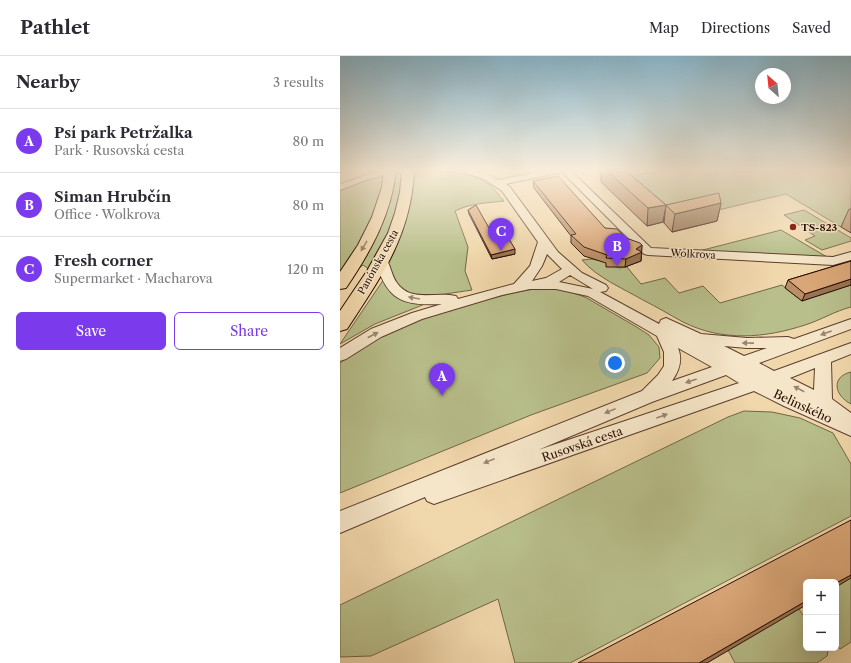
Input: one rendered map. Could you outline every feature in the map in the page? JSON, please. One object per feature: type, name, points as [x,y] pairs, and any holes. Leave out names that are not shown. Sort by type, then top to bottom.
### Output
[{"type":"main road","name":"Panónska cesta","points":[[342,279],[380,217],[385,199]]},
{"type":"main road","name":"Panónska cesta","points":[[340,325],[381,260],[403,214],[406,199]]},
{"type":"street","points":[[514,199],[544,242],[592,293]]},
{"type":"street","name":"Wolkrova","points":[[595,199],[648,251],[833,261],[851,256]]},
{"type":"street","points":[[520,285],[534,272],[539,262],[544,242]]},
{"type":"street","points":[[381,260],[388,282],[395,291],[406,297],[432,300],[481,296]]},
{"type":"street","points":[[340,355],[364,339],[400,322],[520,285],[550,281],[574,273],[695,338],[726,360]]},
{"type":"street","points":[[520,285],[556,285],[592,293],[664,334],[726,360]]},
{"type":"street","name":"Rusovská cesta","points":[[340,522],[646,396],[726,360],[744,362],[851,324]]},
{"type":"street","name":"Rusovská cesta","points":[[646,396],[663,382],[673,364],[671,347],[664,334]]},
{"type":"street","name":"Rusovská cesta","points":[[695,338],[747,343],[801,342]]},
{"type":"street","name":"Rusovská cesta","points":[[340,526],[599,438],[711,398],[756,384],[823,360],[851,348]]},
{"type":"street","points":[[711,398],[720,384],[726,360]]},
{"type":"street","name":"Belinského","points":[[726,360],[756,384],[851,428]]},
{"type":"street","points":[[823,360],[822,384],[824,402]]},
{"type":"street","name":"Belinského","points":[[744,362],[824,402],[851,422]]},
{"type":"green space","points":[[340,199],[503,199],[504,201],[473,205],[455,211],[468,247],[465,271],[472,290],[431,296],[425,304],[375,324],[340,344],[384,279],[363,265],[340,284]]},
{"type":"green space","points":[[638,199],[763,199],[663,223]]},
{"type":"green space","points":[[795,199],[851,199],[851,225],[841,227]]},
{"type":"green space","points":[[804,210],[851,238],[851,241],[822,250],[805,240],[815,236],[784,215]]},
{"type":"green space","points":[[781,230],[827,257],[699,251]]},
{"type":"green space","points":[[592,259],[607,262],[619,268],[627,267],[641,284],[665,278],[679,293],[703,286],[720,303],[782,285],[802,301],[851,285],[851,307],[817,321],[775,333],[744,336],[713,333],[683,322],[611,282],[595,272],[582,260]]},
{"type":"green space","points":[[542,288],[564,290],[585,297],[635,326],[649,335],[659,347],[660,358],[647,373],[531,415],[340,493],[340,363],[371,342],[418,320],[470,304]]},
{"type":"green space","points":[[851,372],[851,404],[841,396],[837,387],[840,378],[844,374]]},
{"type":"green space","points":[[744,411],[772,412],[800,418],[833,433],[851,464],[851,516],[570,663],[515,663],[498,599],[371,656],[340,657],[340,605],[728,417]]},
{"type":"green space","points":[[851,577],[851,642],[840,649],[839,648],[839,584]]},
{"type":"green space","points":[[798,608],[803,615],[803,651],[828,651],[827,656],[817,663],[735,663],[728,650]]},
{"type":"building","points":[[548,199],[579,199],[605,228],[617,229],[626,238],[640,243],[642,245],[636,249],[642,252],[626,259],[606,258],[607,255],[584,247],[571,235],[576,234]]},
{"type":"building","points":[[638,199],[659,199],[666,205],[648,208]]},
{"type":"building","points":[[691,199],[720,199],[721,203],[675,214],[666,205]]},
{"type":"building","points":[[476,205],[489,228],[501,226],[515,249],[491,255],[468,210]]},
{"type":"building","points":[[851,261],[851,279],[805,294],[788,280]]},
{"type":"building","points":[[851,520],[851,575],[839,581],[839,579],[803,579],[803,603],[699,663],[578,663]]},
{"type":"place","name":"TS-823","points":[[793,227]]},
{"type":"place","name":"Fresh corner","points":[[501,251]]},
{"type":"place","name":"Siman Hrubčín","points":[[617,266]]},
{"type":"place","name":"Psí park Petržalka","points":[[442,396]]}]
